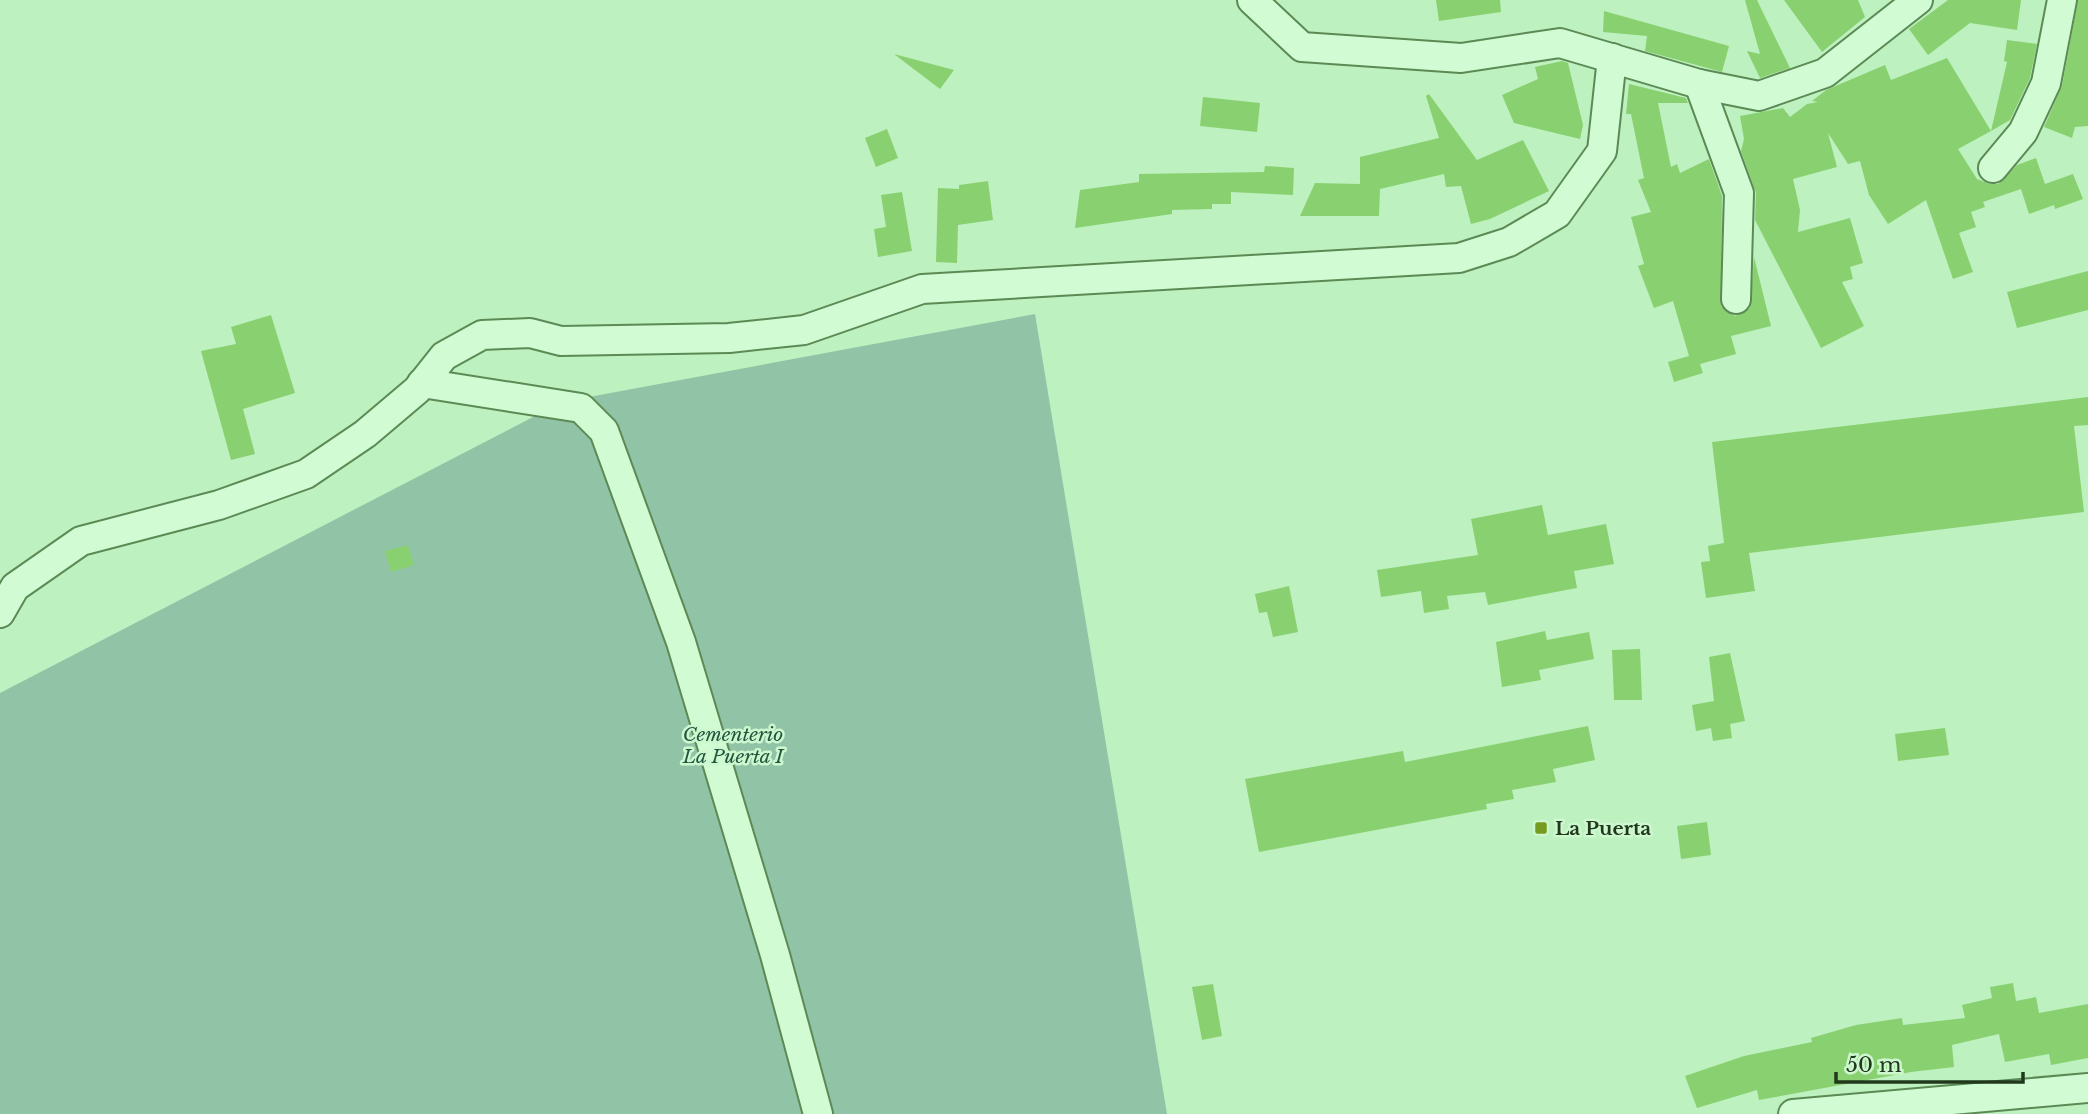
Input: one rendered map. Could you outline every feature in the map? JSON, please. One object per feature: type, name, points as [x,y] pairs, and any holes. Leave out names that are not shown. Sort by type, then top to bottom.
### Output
[{"type":"street","points":[[1252,0],[1302,47],[1461,58],[1560,43],[1699,84],[1759,96],[1825,73],[1918,0]]},
{"type":"street","points":[[1993,168],[2023,132],[2046,83],[2062,0]]},
{"type":"street","points":[[0,613],[15,587],[81,541],[219,505],[306,474],[365,434],[422,383],[443,356],[482,335],[530,333],[561,341],[729,338],[804,330],[922,289],[1459,258],[1509,242],[1556,214],[1602,151],[1612,58]]},
{"type":"street","points":[[1699,84],[1739,192],[1736,299]]},
{"type":"street","points":[[422,383],[581,408],[604,431],[681,642],[775,955],[818,1114]]},
{"type":"street","points":[[1793,1114],[2088,1087]]},
{"type":"green space","name":"Cementerio La Puerta I","points":[[1035,314],[1167,1114],[0,1114],[0,693],[562,402]]},
{"type":"building","points":[[1436,0],[1500,0],[1501,12],[1439,21]]},
{"type":"building","points":[[1745,0],[1757,0],[1790,68],[1760,78],[1747,51],[1760,54]]},
{"type":"building","points":[[1784,0],[1858,0],[1865,17],[1822,52]]},
{"type":"building","points":[[1948,0],[2021,0],[2017,30],[1970,23],[1928,55],[1909,29]]},
{"type":"building","points":[[2078,0],[2088,0],[2088,126],[2075,127],[2072,138],[2044,127],[2062,86]]},
{"type":"building","points":[[1604,11],[1729,46],[1722,72],[1645,51],[1647,36],[1603,32]]},
{"type":"building","points":[[2007,40],[2037,44],[2030,78],[2010,120],[1991,131],[2007,62],[2004,61]]},
{"type":"building","points":[[894,54],[954,70],[940,89]]},
{"type":"building","points":[[1947,58],[1991,131],[1958,149],[1977,179],[1998,184],[2017,165],[2036,158],[2045,184],[2073,174],[2083,199],[2055,209],[2054,205],[2029,214],[2021,189],[1983,202],[1985,207],[1971,212],[1976,227],[1959,233],[1973,272],[1953,279],[1926,200],[1888,224],[1869,195],[1860,161],[1848,164],[1828,133],[1837,167],[1793,179],[1800,210],[1798,232],[1850,218],[1863,263],[1850,267],[1853,279],[1842,282],[1864,326],[1821,348],[1755,220],[1756,193],[1741,151],[1744,139],[1740,116],[1783,108],[1790,117],[1807,104],[1818,102],[1812,101],[1826,90],[1885,65],[1891,80]]},
{"type":"building","points":[[1562,61],[1568,63],[1583,125],[1580,139],[1514,123],[1502,95],[1538,79],[1535,67]]},
{"type":"building","points":[[1629,84],[1686,98],[1688,103],[1658,103],[1671,167],[1677,164],[1680,173],[1709,159],[1722,196],[1721,306],[1735,316],[1750,308],[1754,257],[1771,326],[1731,336],[1736,354],[1700,364],[1703,373],[1674,382],[1668,362],[1689,356],[1673,301],[1654,308],[1638,266],[1644,264],[1631,217],[1651,212],[1638,180],[1644,178],[1631,114],[1626,114]]},
{"type":"building","points":[[1429,94],[1477,160],[1523,140],[1549,191],[1490,219],[1471,224],[1461,186],[1446,187],[1444,174],[1380,189],[1379,216],[1300,216],[1315,183],[1360,184],[1360,157],[1439,138],[1426,96]]},
{"type":"building","points":[[1203,97],[1260,103],[1257,132],[1200,126]]},
{"type":"building","points":[[887,129],[898,158],[876,167],[865,138]]},
{"type":"building","points":[[1265,166],[1294,168],[1293,195],[1231,192],[1231,204],[1212,204],[1212,209],[1172,210],[1172,214],[1075,228],[1080,190],[1139,182],[1139,174],[1264,172]]},
{"type":"building","points":[[988,181],[993,220],[958,225],[957,263],[936,262],[938,188],[959,189],[959,185]]},
{"type":"building","points":[[902,192],[912,251],[878,257],[874,229],[886,227],[881,195]]},
{"type":"building","points":[[2088,271],[2088,310],[2017,328],[2007,292]]},
{"type":"building","points":[[271,315],[295,393],[243,409],[255,454],[231,460],[201,351],[236,344],[231,327]]},
{"type":"building","points":[[2088,397],[2088,425],[2074,426],[2084,512],[1749,553],[1755,591],[1706,598],[1701,562],[1710,561],[1708,546],[1724,543],[1712,442]]},
{"type":"building","points":[[1542,505],[1548,535],[1606,524],[1614,564],[1574,571],[1577,588],[1488,605],[1485,592],[1447,596],[1449,609],[1424,613],[1421,591],[1381,597],[1377,570],[1478,555],[1471,519]]},
{"type":"building","points":[[408,545],[414,565],[391,572],[385,551]]},
{"type":"building","points":[[1289,586],[1298,632],[1273,637],[1267,612],[1259,613],[1255,594]]},
{"type":"building","points":[[1545,631],[1547,640],[1589,632],[1594,659],[1539,670],[1541,680],[1502,687],[1496,642]]},
{"type":"building","points":[[1640,649],[1642,700],[1614,700],[1612,650]]},
{"type":"building","points":[[1730,653],[1745,721],[1730,724],[1732,738],[1713,741],[1711,728],[1696,731],[1692,705],[1714,701],[1709,657]]},
{"type":"building","points":[[1588,726],[1595,760],[1553,769],[1556,782],[1512,790],[1514,799],[1486,804],[1487,809],[1259,852],[1245,779],[1403,751],[1405,762]]},
{"type":"building","points":[[1945,728],[1949,755],[1898,761],[1895,734]]},
{"type":"building","points":[[1707,822],[1711,855],[1681,859],[1677,826]]},
{"type":"building","points":[[2013,983],[2016,1001],[2036,997],[2039,1013],[2088,1004],[2088,1058],[2051,1065],[2049,1054],[2005,1062],[1999,1034],[1952,1045],[1954,1067],[1911,1072],[1759,1100],[1757,1090],[1697,1108],[1685,1076],[1744,1056],[1812,1042],[1811,1038],[1856,1025],[1902,1018],[1903,1025],[1965,1018],[1962,1005],[1992,998],[1990,987]]},
{"type":"building","points":[[1213,984],[1222,1036],[1202,1040],[1192,987]]},
{"type":"place","name":"La Puerta","points":[[1541,828]]}]
